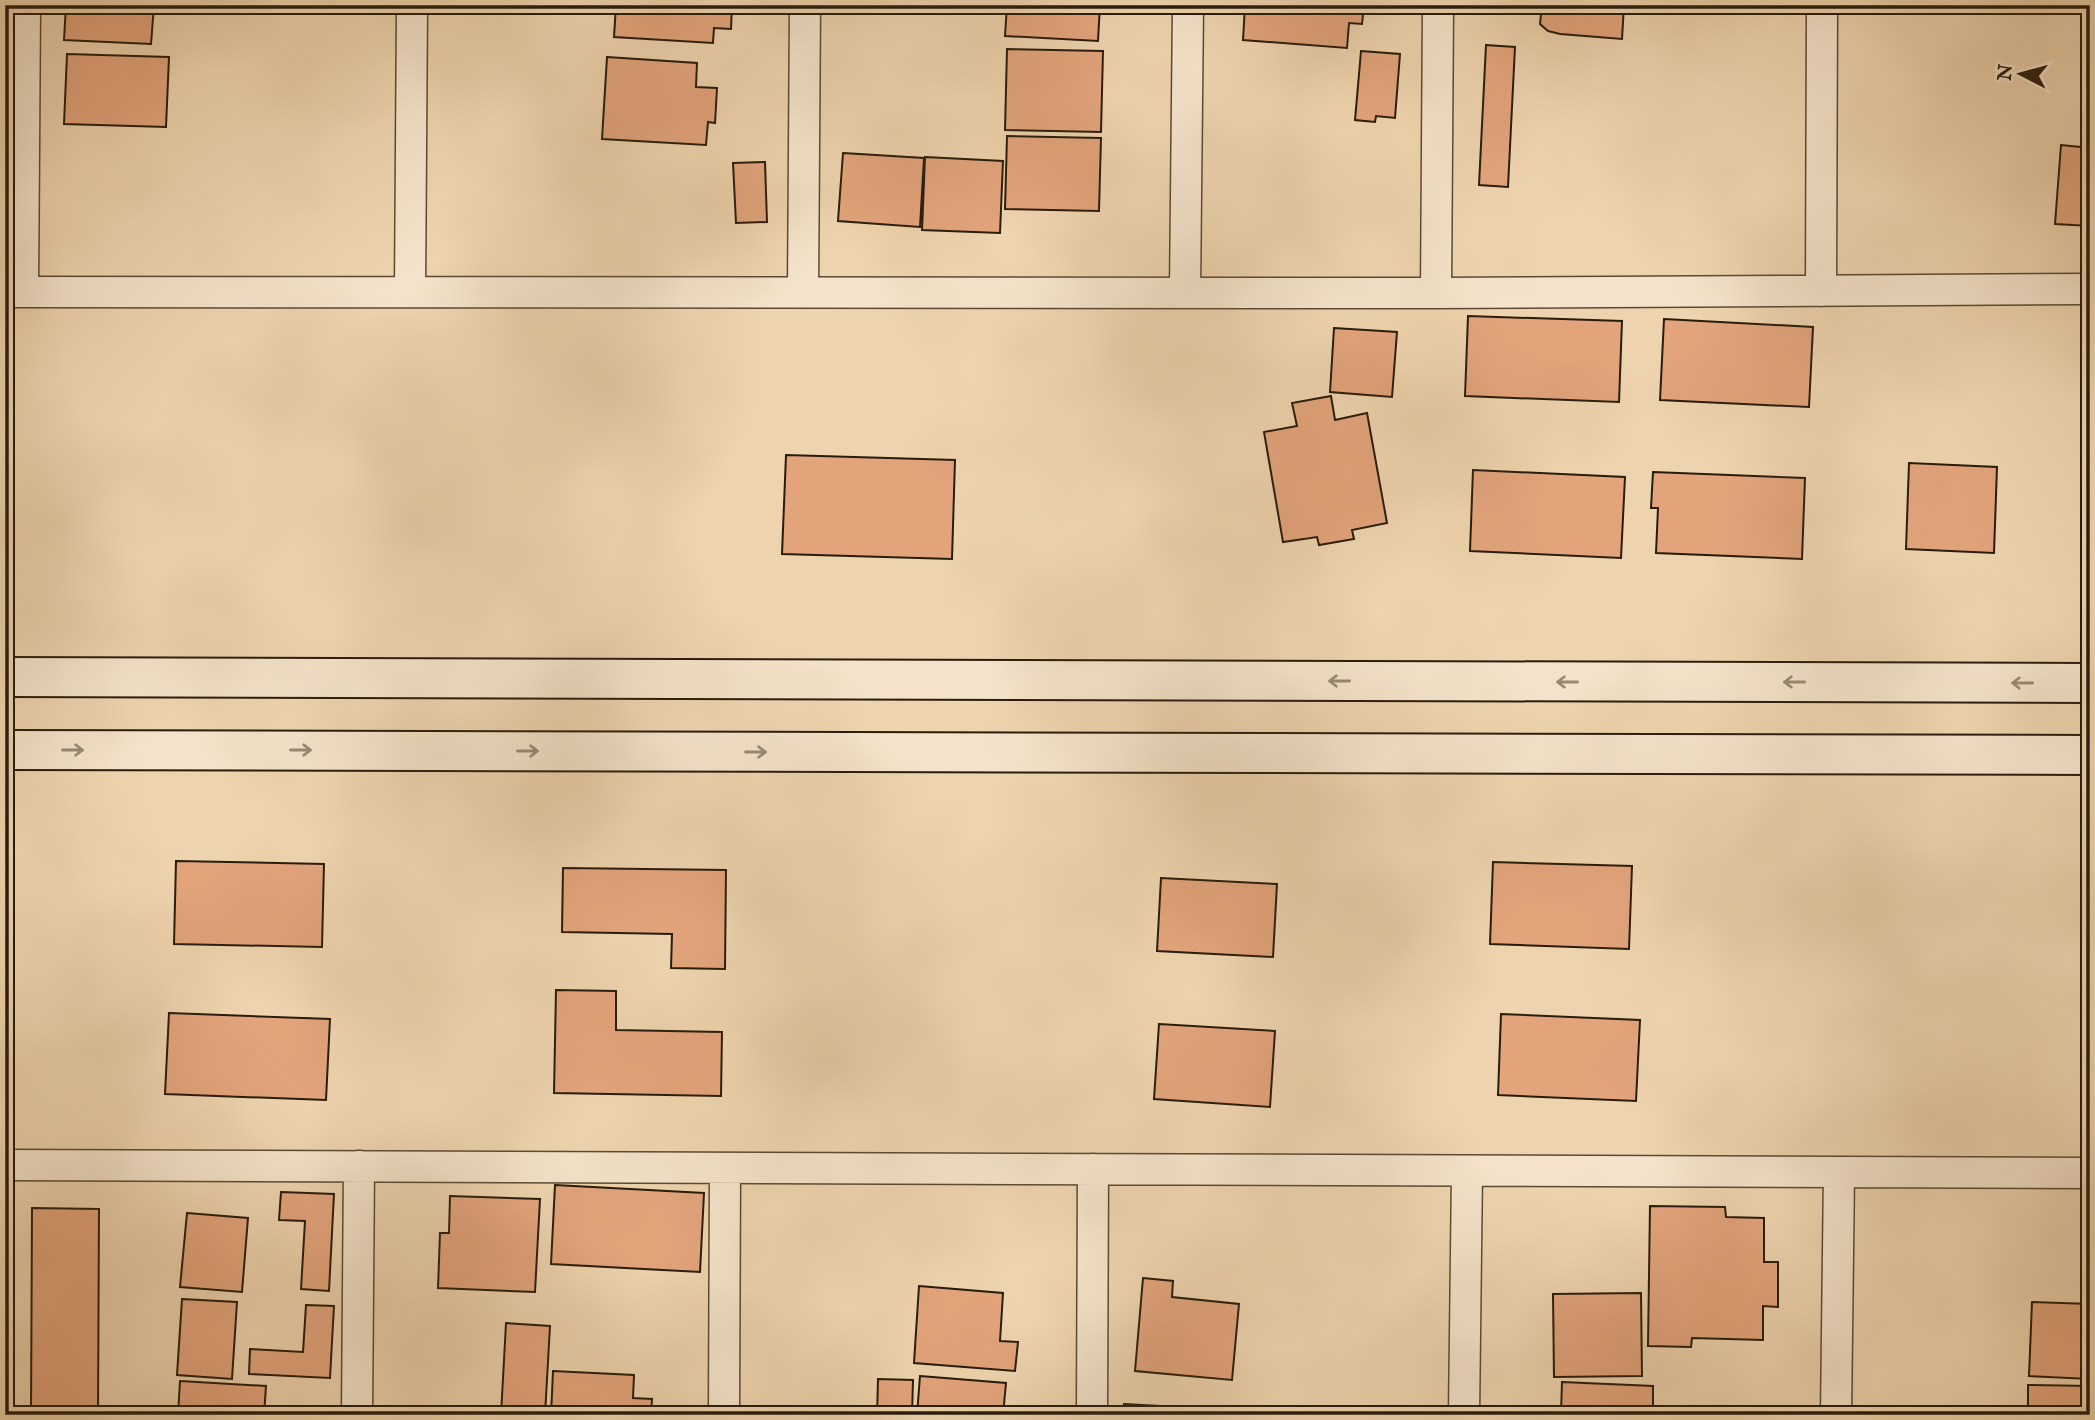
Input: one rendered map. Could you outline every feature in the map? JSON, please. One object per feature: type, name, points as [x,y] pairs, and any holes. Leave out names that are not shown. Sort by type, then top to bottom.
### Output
[{"type":"main road","points":[[5,677],[2090,683]]},
{"type":"main road","points":[[5,750],[2090,755]]},
{"type":"street","points":[[24,5],[14,292],[1436,293],[2090,289]]},
{"type":"street","points":[[410,292],[412,5]]},
{"type":"street","points":[[803,292],[805,5]]},
{"type":"street","points":[[1185,292],[1188,5]]},
{"type":"street","points":[[1436,293],[1438,5]]},
{"type":"street","points":[[1821,291],[1822,5]]},
{"type":"street","points":[[5,1165],[2090,1173]]},
{"type":"street","points":[[357,1415],[359,1166]]},
{"type":"street","points":[[724,1415],[725,1168]]},
{"type":"street","points":[[1092,1415],[1093,1169]]},
{"type":"street","points":[[1464,1415],[1467,1171]]},
{"type":"street","points":[[1836,1415],[1839,1172]]},
{"type":"building","points":[[66,5],[154,5],[151,44],[64,40]]},
{"type":"building","points":[[616,5],[732,5],[731,29],[714,28],[713,43],[614,37]]},
{"type":"building","points":[[1007,5],[1100,5],[1098,41],[1005,36]]},
{"type":"building","points":[[1245,5],[1364,5],[1362,24],[1349,23],[1347,48],[1243,40]]},
{"type":"building","points":[[1542,5],[1624,5],[1622,39],[1548,31],[1540,24]]},
{"type":"building","points":[[1486,45],[1515,47],[1508,187],[1479,185]]},
{"type":"building","points":[[1007,49],[1103,51],[1101,132],[1005,130]]},
{"type":"building","points":[[1361,51],[1400,54],[1395,118],[1376,116],[1375,122],[1355,120]]},
{"type":"building","points":[[67,54],[169,57],[166,127],[64,124]]},
{"type":"building","points":[[607,57],[697,63],[696,87],[717,88],[715,123],[708,122],[706,145],[602,139]]},
{"type":"building","points":[[1007,136],[1101,138],[1099,211],[1005,209]]},
{"type":"building","points":[[2061,145],[2090,148],[2090,226],[2055,224]]},
{"type":"building","points":[[843,153],[924,158],[920,227],[838,221]]},
{"type":"building","points":[[925,157],[1003,161],[1000,233],[922,230]]},
{"type":"building","points":[[765,162],[767,222],[736,223],[733,163]]},
{"type":"building","points":[[1468,316],[1622,321],[1619,402],[1465,396]]},
{"type":"building","points":[[1664,319],[1813,327],[1809,407],[1660,400]]},
{"type":"building","points":[[1334,328],[1397,332],[1392,397],[1330,392]]},
{"type":"building","points":[[1331,396],[1335,420],[1367,413],[1387,523],[1352,530],[1354,539],[1319,545],[1317,537],[1283,542],[1264,432],[1297,426],[1292,403]]},
{"type":"building","points":[[786,455],[955,460],[952,559],[782,554]]},
{"type":"building","points":[[1909,463],[1997,467],[1994,553],[1906,549]]},
{"type":"building","points":[[1473,470],[1625,477],[1621,558],[1470,551]]},
{"type":"building","points":[[1653,472],[1805,478],[1802,559],[1656,553],[1658,508],[1651,508]]},
{"type":"building","points":[[176,861],[324,864],[322,947],[174,944]]},
{"type":"building","points":[[1493,862],[1632,866],[1629,949],[1490,944]]},
{"type":"building","points":[[563,868],[726,870],[725,969],[671,968],[672,934],[562,932]]},
{"type":"building","points":[[1161,878],[1277,884],[1273,957],[1157,951]]},
{"type":"building","points":[[556,990],[616,991],[616,1030],[722,1032],[721,1096],[554,1093]]},
{"type":"building","points":[[169,1013],[330,1019],[326,1100],[165,1094]]},
{"type":"building","points":[[1501,1014],[1640,1020],[1636,1101],[1498,1095]]},
{"type":"building","points":[[1159,1024],[1275,1031],[1270,1107],[1154,1099]]},
{"type":"building","points":[[555,1185],[704,1193],[700,1272],[551,1264]]},
{"type":"building","points":[[281,1192],[334,1194],[329,1291],[301,1289],[305,1221],[279,1220]]},
{"type":"building","points":[[450,1196],[540,1199],[535,1292],[438,1288],[440,1233],[449,1233]]},
{"type":"building","points":[[1650,1206],[1725,1207],[1726,1217],[1764,1218],[1764,1262],[1778,1262],[1778,1307],[1763,1306],[1763,1340],[1692,1338],[1691,1347],[1648,1346]]},
{"type":"building","points":[[32,1208],[99,1209],[98,1415],[31,1415]]},
{"type":"building","points":[[187,1213],[248,1218],[242,1292],[180,1287]]},
{"type":"building","points":[[1143,1278],[1173,1281],[1172,1297],[1239,1304],[1232,1380],[1135,1371]]},
{"type":"building","points":[[919,1286],[1003,1293],[1000,1341],[1018,1342],[1015,1371],[914,1363]]},
{"type":"building","points":[[1641,1293],[1642,1376],[1554,1377],[1553,1294]]},
{"type":"building","points":[[182,1299],[237,1302],[232,1379],[177,1375]]},
{"type":"building","points":[[2032,1302],[2090,1304],[2090,1379],[2029,1376]]},
{"type":"building","points":[[306,1305],[334,1306],[330,1378],[249,1374],[250,1349],[303,1352]]},
{"type":"building","points":[[506,1323],[550,1326],[545,1415],[501,1415]]},
{"type":"building","points":[[553,1371],[634,1375],[633,1398],[652,1399],[651,1415],[551,1415]]},
{"type":"building","points":[[920,1376],[1006,1383],[1003,1415],[917,1415]]},
{"type":"building","points":[[878,1379],[913,1380],[912,1415],[877,1415]]},
{"type":"building","points":[[180,1381],[266,1386],[264,1415],[178,1415]]},
{"type":"building","points":[[1562,1382],[1653,1386],[1653,1415],[1561,1413]]},
{"type":"building","points":[[2028,1385],[2090,1386],[2090,1415],[2028,1415]]},
{"type":"building","points":[[1124,1404],[1216,1409],[1215,1415],[1124,1415]]}]
